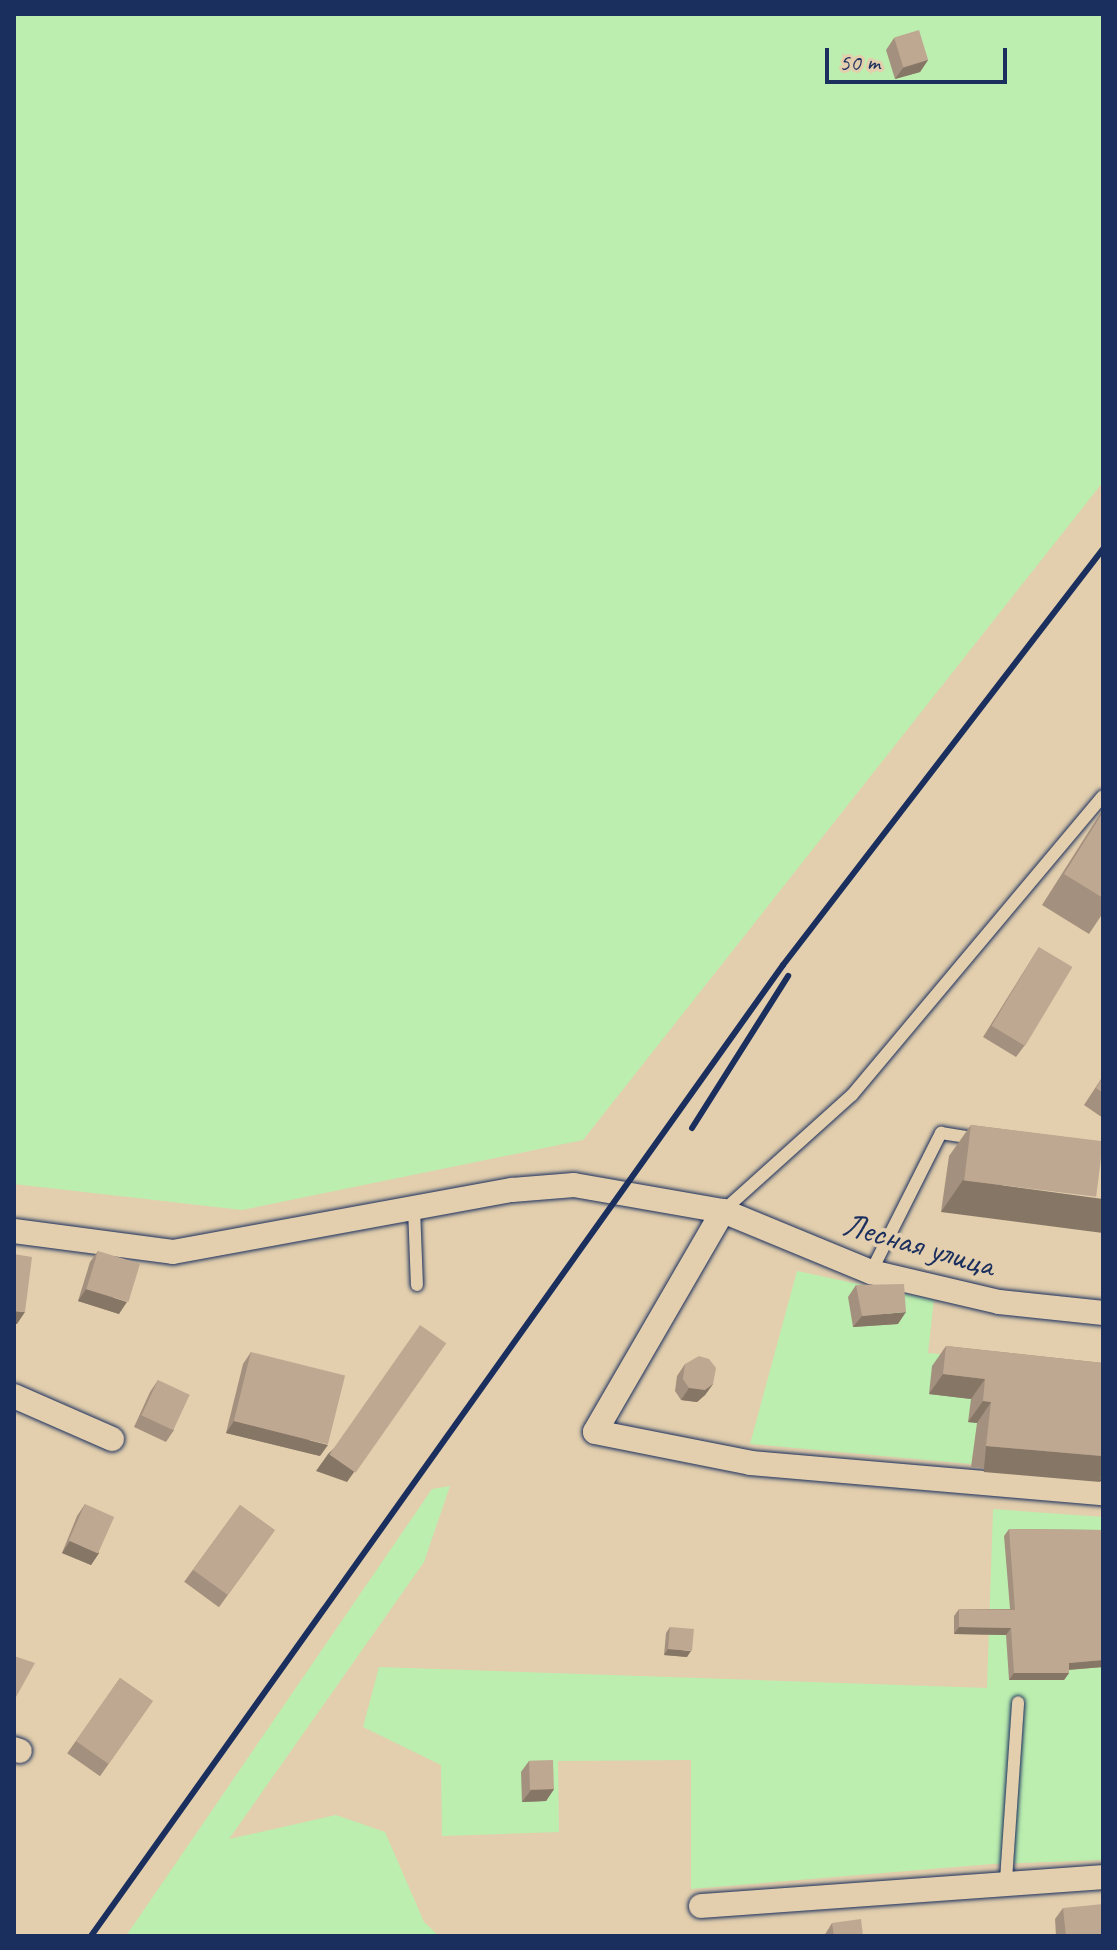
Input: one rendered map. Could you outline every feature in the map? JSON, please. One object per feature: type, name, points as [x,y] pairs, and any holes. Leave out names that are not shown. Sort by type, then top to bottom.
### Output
[{"type":"street","name":"Лесная улица","points":[[14,1231],[173,1252],[414,1208],[574,1185],[723,1211],[871,1272],[999,1302],[1103,1313]]},
{"type":"street","points":[[723,1211],[595,1432],[751,1463],[1103,1493]]},
{"type":"street","points":[[14,1396],[112,1439]]},
{"type":"street","points":[[701,1906],[1006,1880],[1103,1877]]},
{"type":"lane","points":[[723,1211],[852,1095],[1103,796]]},
{"type":"lane","points":[[871,1272],[941,1133],[985,1141]]},
{"type":"lane","points":[[414,1208],[417,1285]]},
{"type":"lane","points":[[1006,1880],[1018,1702]]},
{"type":"green space","points":[[14,14],[1103,14],[1103,482],[583,1140],[242,1210],[14,1184]]},
{"type":"green space","points":[[797,1271],[934,1300],[928,1353],[1103,1370],[1103,1476],[750,1444]]},
{"type":"green space","points":[[450,1486],[424,1562],[229,1839],[336,1815],[385,1832],[424,1922],[439,1936],[126,1936],[432,1489]]},
{"type":"green space","points":[[993,1509],[1103,1517],[1103,1860],[992,1864],[691,1889],[691,1760],[558,1761],[559,1832],[442,1836],[441,1765],[363,1727],[379,1667],[987,1688]]},
{"type":"building","points":[[919,30],[928,60],[903,67],[894,38]]},
{"type":"building","points":[[1103,812],[1103,898],[1064,874]]},
{"type":"building","points":[[1039,947],[1072,967],[1025,1046],[992,1026]]},
{"type":"building","points":[[1103,1077],[1103,1093],[1096,1088]]},
{"type":"building","points":[[971,1125],[1103,1141],[1096,1197],[964,1181]]},
{"type":"building","points":[[98,1251],[140,1264],[128,1302],[86,1289]]},
{"type":"building","points":[[14,1254],[32,1257],[25,1312],[14,1311]]},
{"type":"building","points":[[904,1284],[906,1312],[862,1316],[856,1285]]},
{"type":"building","points":[[420,1325],[446,1343],[356,1473],[329,1454]]},
{"type":"building","points":[[946,1346],[1103,1363],[1103,1456],[986,1446],[991,1402],[983,1401],[985,1379],[943,1374]]},
{"type":"building","points":[[251,1352],[345,1375],[328,1444],[234,1421]]},
{"type":"building","points":[[699,1356],[709,1359],[716,1368],[713,1384],[705,1390],[689,1388],[683,1379],[685,1364]]},
{"type":"building","points":[[158,1380],[190,1395],[173,1430],[142,1415]]},
{"type":"building","points":[[85,1504],[114,1517],[98,1554],[69,1541]]},
{"type":"building","points":[[240,1505],[275,1530],[228,1595],[193,1570]]},
{"type":"building","points":[[1009,1529],[1103,1530],[1103,1660],[1069,1663],[1069,1673],[1014,1673],[1011,1628],[959,1627],[959,1609],[1015,1610]]},
{"type":"building","points":[[670,1627],[694,1629],[692,1651],[668,1649]]},
{"type":"building","points":[[14,1656],[35,1663],[16,1697],[14,1696]]},
{"type":"building","points":[[120,1678],[153,1701],[109,1764],[76,1741]]},
{"type":"building","points":[[553,1760],[554,1789],[530,1790],[529,1761]]},
{"type":"building","points":[[1103,1904],[1103,1936],[1066,1936],[1063,1908]]},
{"type":"building","points":[[861,1919],[863,1936],[834,1936],[832,1923]]},
{"type":"railway","points":[[91,1936],[783,965],[1103,549]]},
{"type":"railway","points":[[692,1128],[788,976]]}]
